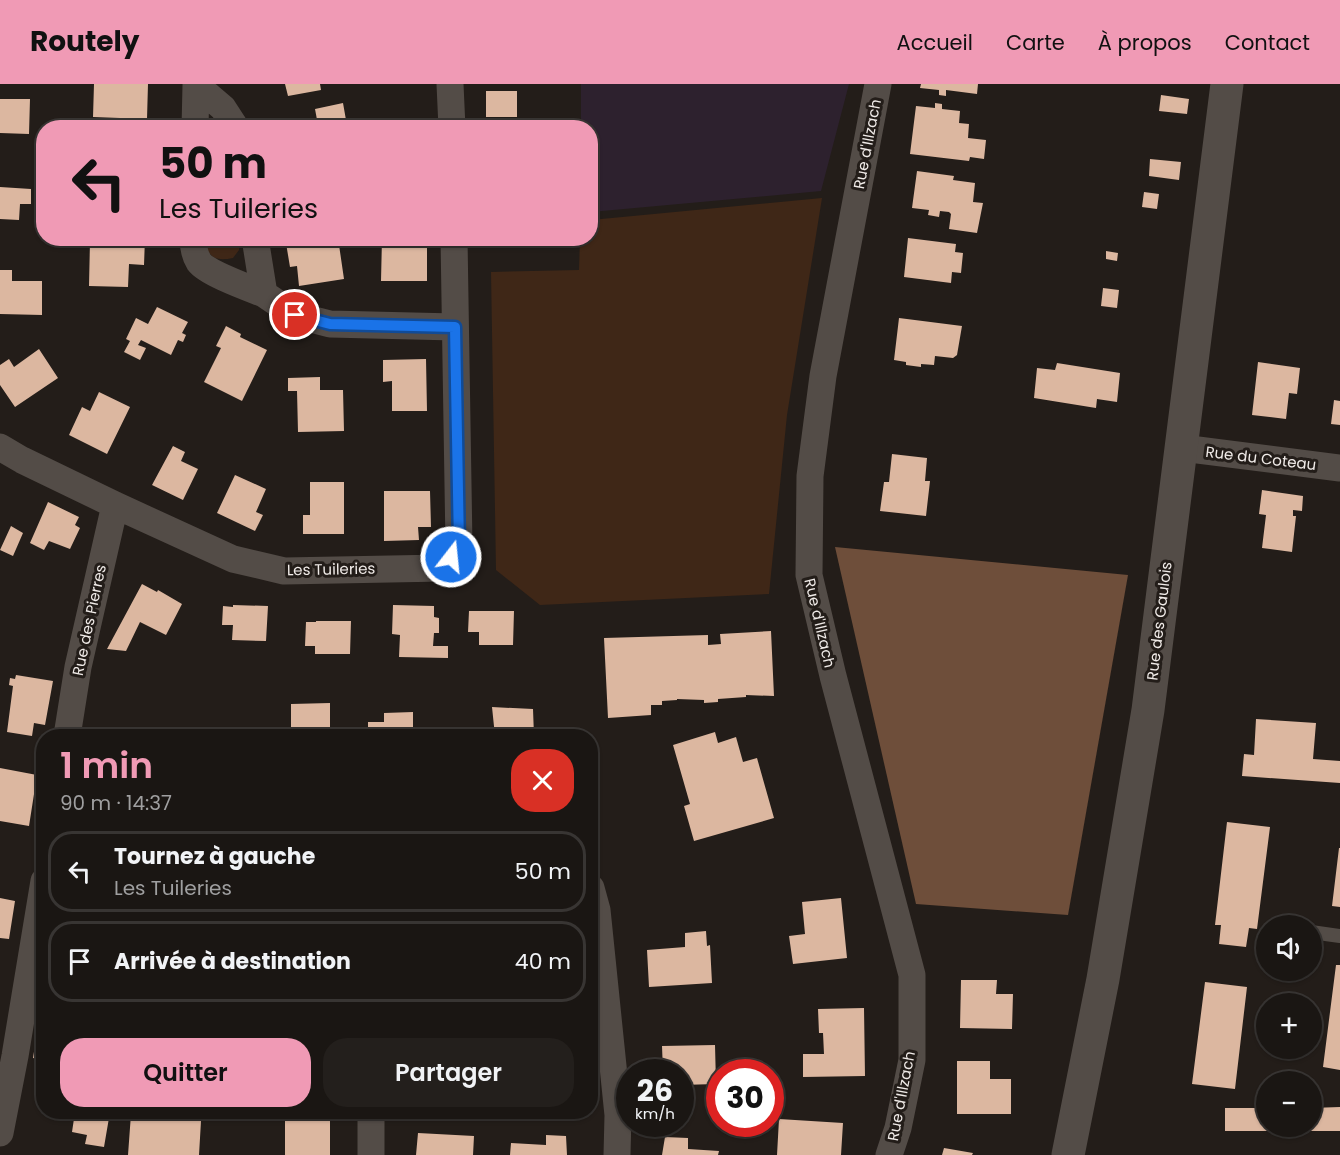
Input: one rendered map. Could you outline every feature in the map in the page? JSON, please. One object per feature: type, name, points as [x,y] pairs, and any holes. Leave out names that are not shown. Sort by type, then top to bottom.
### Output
[{"type":"main road","name":"Rue des Gaulois","points":[[1068,1155],[1103,979],[1148,710],[1227,84]]},
{"type":"street","points":[[450,84],[452,120]]},
{"type":"street","name":"Rue d'Illzach","points":[[878,84],[823,376],[810,476],[809,575],[832,676],[912,975],[912,1060],[898,1128],[889,1155]]},
{"type":"street","points":[[195,85],[195,120]]},
{"type":"street","points":[[195,85],[223,108],[231,120]]},
{"type":"street","points":[[193,246],[199,262],[207,269],[264,294],[295,315],[330,324],[455,327]]},
{"type":"street","points":[[256,246],[264,294]]},
{"type":"street","name":"Les Tuileries","points":[[0,447],[115,505],[233,559],[284,571],[443,568],[459,546],[454,246]]},
{"type":"street","name":"Rue du Coteau","points":[[1182,448],[1340,468]]},
{"type":"street","name":"Rue des Pierres","points":[[68,729],[78,668],[115,505]]},
{"type":"street","points":[[598,920],[618,1115],[617,1155]]},
{"type":"street","points":[[0,1133],[36,929]]},
{"type":"street","points":[[371,1119],[371,1155]]},
{"type":"lane","points":[[1322,934],[1340,936]]},
{"type":"shaded area","points":[[581,84],[849,84],[821,191],[598,211],[598,120],[581,120]]},
{"type":"shaded area","points":[[822,198],[787,415],[769,594],[540,605],[496,570],[491,272],[579,270],[580,246],[598,246],[598,219]]},
{"type":"shaded area","points":[[206,246],[239,246],[233,258],[216,258]]},
{"type":"shaded area","points":[[835,547],[1128,575],[1068,915],[916,904]]},
{"type":"building","points":[[94,84],[148,84],[147,119],[93,117]]},
{"type":"building","points":[[285,84],[320,84],[321,90],[288,96]]},
{"type":"building","points":[[921,84],[978,84],[977,94],[946,90],[946,96],[939,95],[939,90],[920,88]]},
{"type":"building","points":[[486,91],[517,91],[517,117],[486,117]]},
{"type":"building","points":[[1161,95],[1189,99],[1187,114],[1159,111]]},
{"type":"building","points":[[0,99],[30,99],[29,134],[0,133]]},
{"type":"building","points":[[343,103],[346,120],[317,120],[315,109]]},
{"type":"building","points":[[935,103],[942,104],[942,109],[960,111],[959,123],[969,124],[968,138],[986,140],[984,159],[970,157],[969,161],[910,154],[916,106],[935,108]]},
{"type":"building","points":[[1150,159],[1181,162],[1179,180],[1149,176]]},
{"type":"building","points":[[917,171],[954,176],[953,180],[975,183],[973,202],[983,203],[977,233],[949,229],[951,214],[949,212],[940,211],[939,217],[928,215],[929,210],[912,208]]},
{"type":"building","points":[[0,187],[31,189],[31,204],[20,204],[19,220],[0,219]]},
{"type":"building","points":[[1144,192],[1159,194],[1157,209],[1142,207]]},
{"type":"building","points":[[908,238],[956,244],[955,252],[963,253],[961,273],[952,272],[951,283],[904,277]]},
{"type":"building","points":[[90,246],[145,246],[144,265],[129,264],[128,287],[89,286]]},
{"type":"building","points":[[286,246],[339,246],[344,279],[299,286],[297,266],[290,267]]},
{"type":"building","points":[[382,246],[427,246],[427,281],[381,281]]},
{"type":"building","points":[[1106,251],[1118,253],[1117,261],[1106,259]]},
{"type":"building","points":[[0,270],[12,270],[12,281],[42,281],[42,315],[0,314]]},
{"type":"building","points":[[1103,288],[1119,290],[1117,308],[1101,306]]},
{"type":"building","points":[[157,307],[188,322],[182,333],[186,335],[183,342],[178,340],[171,355],[141,340],[138,345],[146,348],[140,360],[124,352],[130,341],[126,339],[136,318],[148,324]]},
{"type":"building","points":[[899,318],[962,326],[957,355],[953,358],[935,356],[934,365],[921,364],[921,367],[906,365],[906,362],[894,360]]},
{"type":"building","points":[[226,326],[241,334],[240,337],[267,350],[242,401],[204,382],[221,348],[216,346]]},
{"type":"building","points":[[39,349],[58,378],[15,407],[0,385],[0,365],[9,359],[14,367]]},
{"type":"building","points":[[426,359],[427,411],[392,411],[392,381],[383,382],[383,360]]},
{"type":"building","points":[[1258,362],[1300,368],[1297,394],[1289,393],[1286,419],[1252,415]]},
{"type":"building","points":[[1057,363],[1120,373],[1117,402],[1097,399],[1096,408],[1034,398],[1037,368],[1055,370]]},
{"type":"building","points":[[320,377],[320,390],[343,390],[344,431],[298,432],[297,391],[288,391],[288,378]]},
{"type":"building","points":[[99,392],[130,407],[107,454],[69,435],[82,407],[90,411]]},
{"type":"building","points":[[1334,400],[1340,401],[1340,425],[1331,424]]},
{"type":"building","points":[[173,446],[185,452],[181,461],[198,469],[183,500],[152,485]]},
{"type":"building","points":[[892,454],[927,458],[925,481],[930,481],[926,516],[880,511],[884,482],[889,482]]},
{"type":"building","points":[[235,475],[266,489],[256,512],[263,515],[255,531],[217,513]]},
{"type":"building","points":[[310,482],[344,482],[344,534],[303,534],[303,515],[310,515]]},
{"type":"building","points":[[1262,490],[1303,496],[1302,511],[1293,510],[1293,516],[1296,516],[1292,552],[1262,548],[1266,515],[1259,514]]},
{"type":"building","points":[[384,491],[430,491],[431,527],[418,527],[419,540],[384,541]]},
{"type":"building","points":[[48,502],[79,517],[75,525],[80,528],[70,549],[49,541],[44,550],[30,543]]},
{"type":"building","points":[[11,526],[23,533],[13,556],[0,550]]},
{"type":"building","points":[[142,584],[182,604],[166,635],[140,622],[126,651],[107,649]]},
{"type":"building","points":[[233,605],[268,606],[266,641],[232,640],[233,625],[222,625],[223,606],[233,607]]},
{"type":"building","points":[[393,605],[434,606],[434,617],[439,618],[439,633],[434,633],[433,646],[448,646],[448,658],[399,657],[400,635],[392,634]]},
{"type":"building","points":[[469,611],[514,611],[513,645],[479,645],[479,632],[468,632]]},
{"type":"building","points":[[351,621],[350,654],[315,654],[315,646],[305,646],[306,622]]},
{"type":"building","points":[[771,631],[774,696],[746,695],[746,697],[718,699],[718,702],[704,703],[704,700],[677,699],[662,701],[662,705],[651,705],[651,715],[608,718],[604,638],[708,635],[708,645],[721,644],[720,634]]},
{"type":"building","points":[[16,675],[53,681],[45,725],[34,723],[32,736],[7,732],[13,686],[9,685],[10,678],[15,679]]},
{"type":"building","points":[[330,703],[330,729],[291,729],[291,704]]},
{"type":"building","points":[[492,707],[533,709],[534,729],[494,729]]},
{"type":"building","points":[[413,712],[413,727],[434,727],[434,729],[368,729],[368,722],[384,722],[384,713]]},
{"type":"building","points":[[1256,719],[1316,723],[1313,759],[1340,761],[1340,783],[1242,776],[1244,754],[1254,755]]},
{"type":"building","points":[[715,732],[718,743],[736,737],[743,762],[757,758],[774,818],[694,841],[684,806],[690,804],[673,745]]},
{"type":"building","points":[[0,768],[36,775],[29,826],[0,821]]},
{"type":"building","points":[[1227,822],[1270,827],[1259,915],[1256,915],[1256,929],[1249,928],[1246,947],[1219,944],[1221,925],[1215,925]]},
{"type":"building","points":[[1340,848],[1340,907],[1332,906]]},
{"type":"building","points":[[0,898],[15,901],[9,939],[0,938]]},
{"type":"building","points":[[841,898],[847,958],[793,964],[789,936],[805,934],[802,902]]},
{"type":"building","points":[[706,931],[707,946],[710,945],[712,983],[649,987],[647,950],[685,947],[685,933]]},
{"type":"building","points":[[1336,965],[1340,965],[1340,1070],[1323,1067]]},
{"type":"building","points":[[961,980],[997,980],[996,994],[1013,994],[1012,1029],[960,1028]]},
{"type":"building","points":[[1205,982],[1247,987],[1235,1089],[1192,1084]]},
{"type":"building","points":[[864,1008],[865,1076],[803,1077],[803,1054],[824,1054],[823,1033],[819,1033],[818,1009]]},
{"type":"building","points":[[36,1039],[36,1059],[33,1058]]},
{"type":"building","points":[[715,1045],[715,1059],[706,1059],[706,1084],[694,1085],[694,1059],[662,1059],[662,1046]]},
{"type":"building","points":[[957,1061],[990,1061],[990,1079],[1011,1079],[1011,1114],[957,1114]]},
{"type":"building","points":[[1340,1107],[1340,1131],[1322,1131],[1322,1108]]},
{"type":"building","points":[[1225,1108],[1256,1108],[1256,1131],[1225,1131]]},
{"type":"building","points":[[74,1119],[109,1119],[104,1147],[85,1144],[87,1135],[72,1132]]},
{"type":"building","points":[[131,1119],[201,1121],[199,1155],[128,1155]]},
{"type":"building","points":[[285,1119],[330,1119],[330,1155],[285,1155]]},
{"type":"building","points":[[784,1119],[843,1123],[841,1155],[777,1155],[778,1137],[784,1137]]},
{"type":"building","points":[[418,1133],[474,1136],[473,1155],[416,1155]]},
{"type":"building","points":[[546,1135],[566,1136],[567,1155],[510,1155],[511,1143],[546,1145]]},
{"type":"building","points":[[665,1137],[688,1138],[688,1149],[719,1151],[718,1155],[662,1155]]},
{"type":"building","points":[[944,1148],[973,1153],[972,1155],[942,1155]]},
{"type":"route","points":[[295,315],[330,324],[455,327],[459,546],[451,557]]}]
